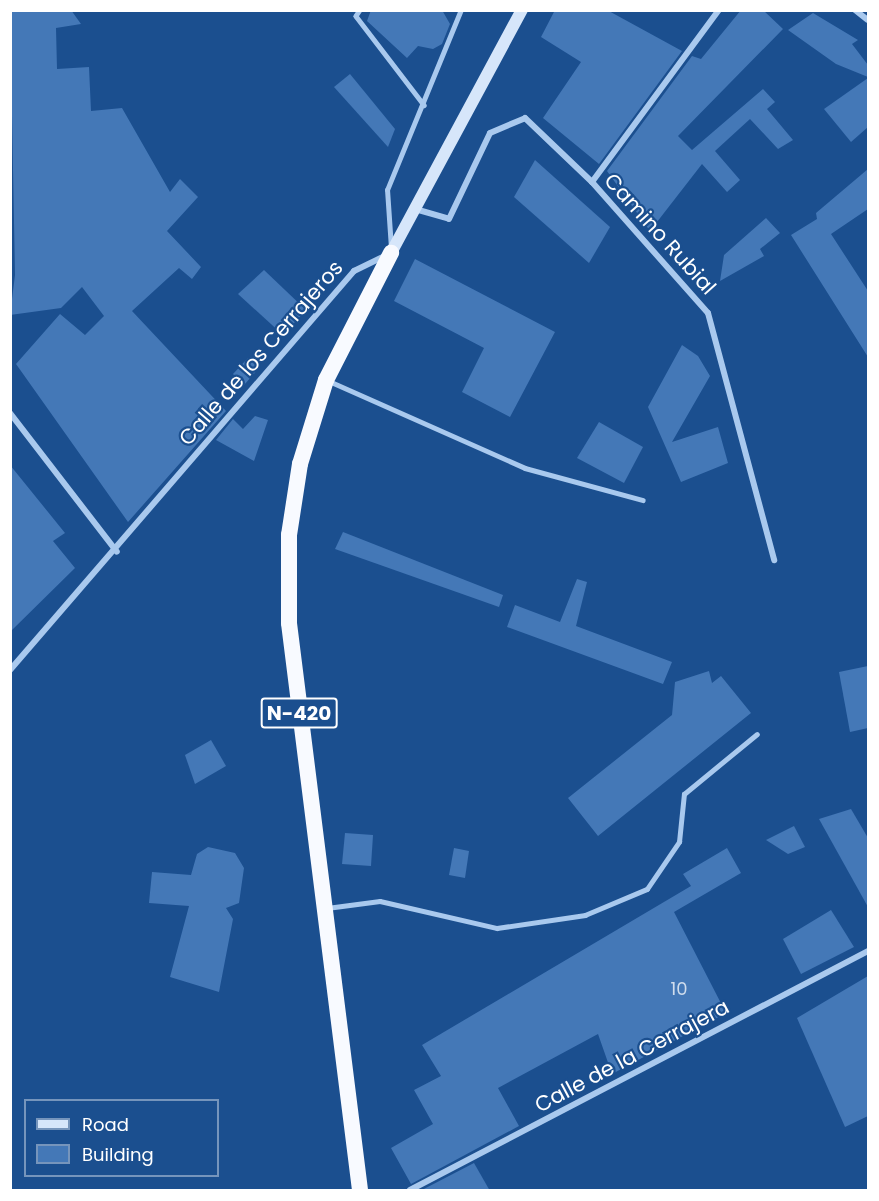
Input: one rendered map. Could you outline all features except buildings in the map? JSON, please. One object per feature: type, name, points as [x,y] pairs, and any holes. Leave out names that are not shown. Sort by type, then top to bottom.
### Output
[{"type":"highway","name":"N-420","points":[[360,1191],[289,623],[289,535],[300,464],[326,380],[391,253]]},
{"type":"main road","points":[[391,253],[522,10]]},
{"type":"street","points":[[592,182],[719,10]]},
{"type":"street","points":[[855,10],[868,20]]},
{"type":"street","name":"Camino Rubial","points":[[415,209],[449,219],[490,134],[525,118],[592,182],[708,313],[774,560]]},
{"type":"street","name":"Calle de los Cerrajeros","points":[[10,670],[117,552],[354,271],[391,253]]},
{"type":"street","points":[[10,414],[117,552]]},
{"type":"street","name":"Calle de la Cerrajera","points":[[411,1191],[868,951]]},
{"type":"lane","points":[[360,10],[356,16],[424,105]]},
{"type":"lane","points":[[391,253],[387,190],[424,105],[461,10]]},
{"type":"lane","points":[[326,380],[525,468],[643,500]]},
{"type":"lane","points":[[324,909],[380,901],[497,928],[585,915],[647,889],[679,842],[684,794],[757,734]]}]
